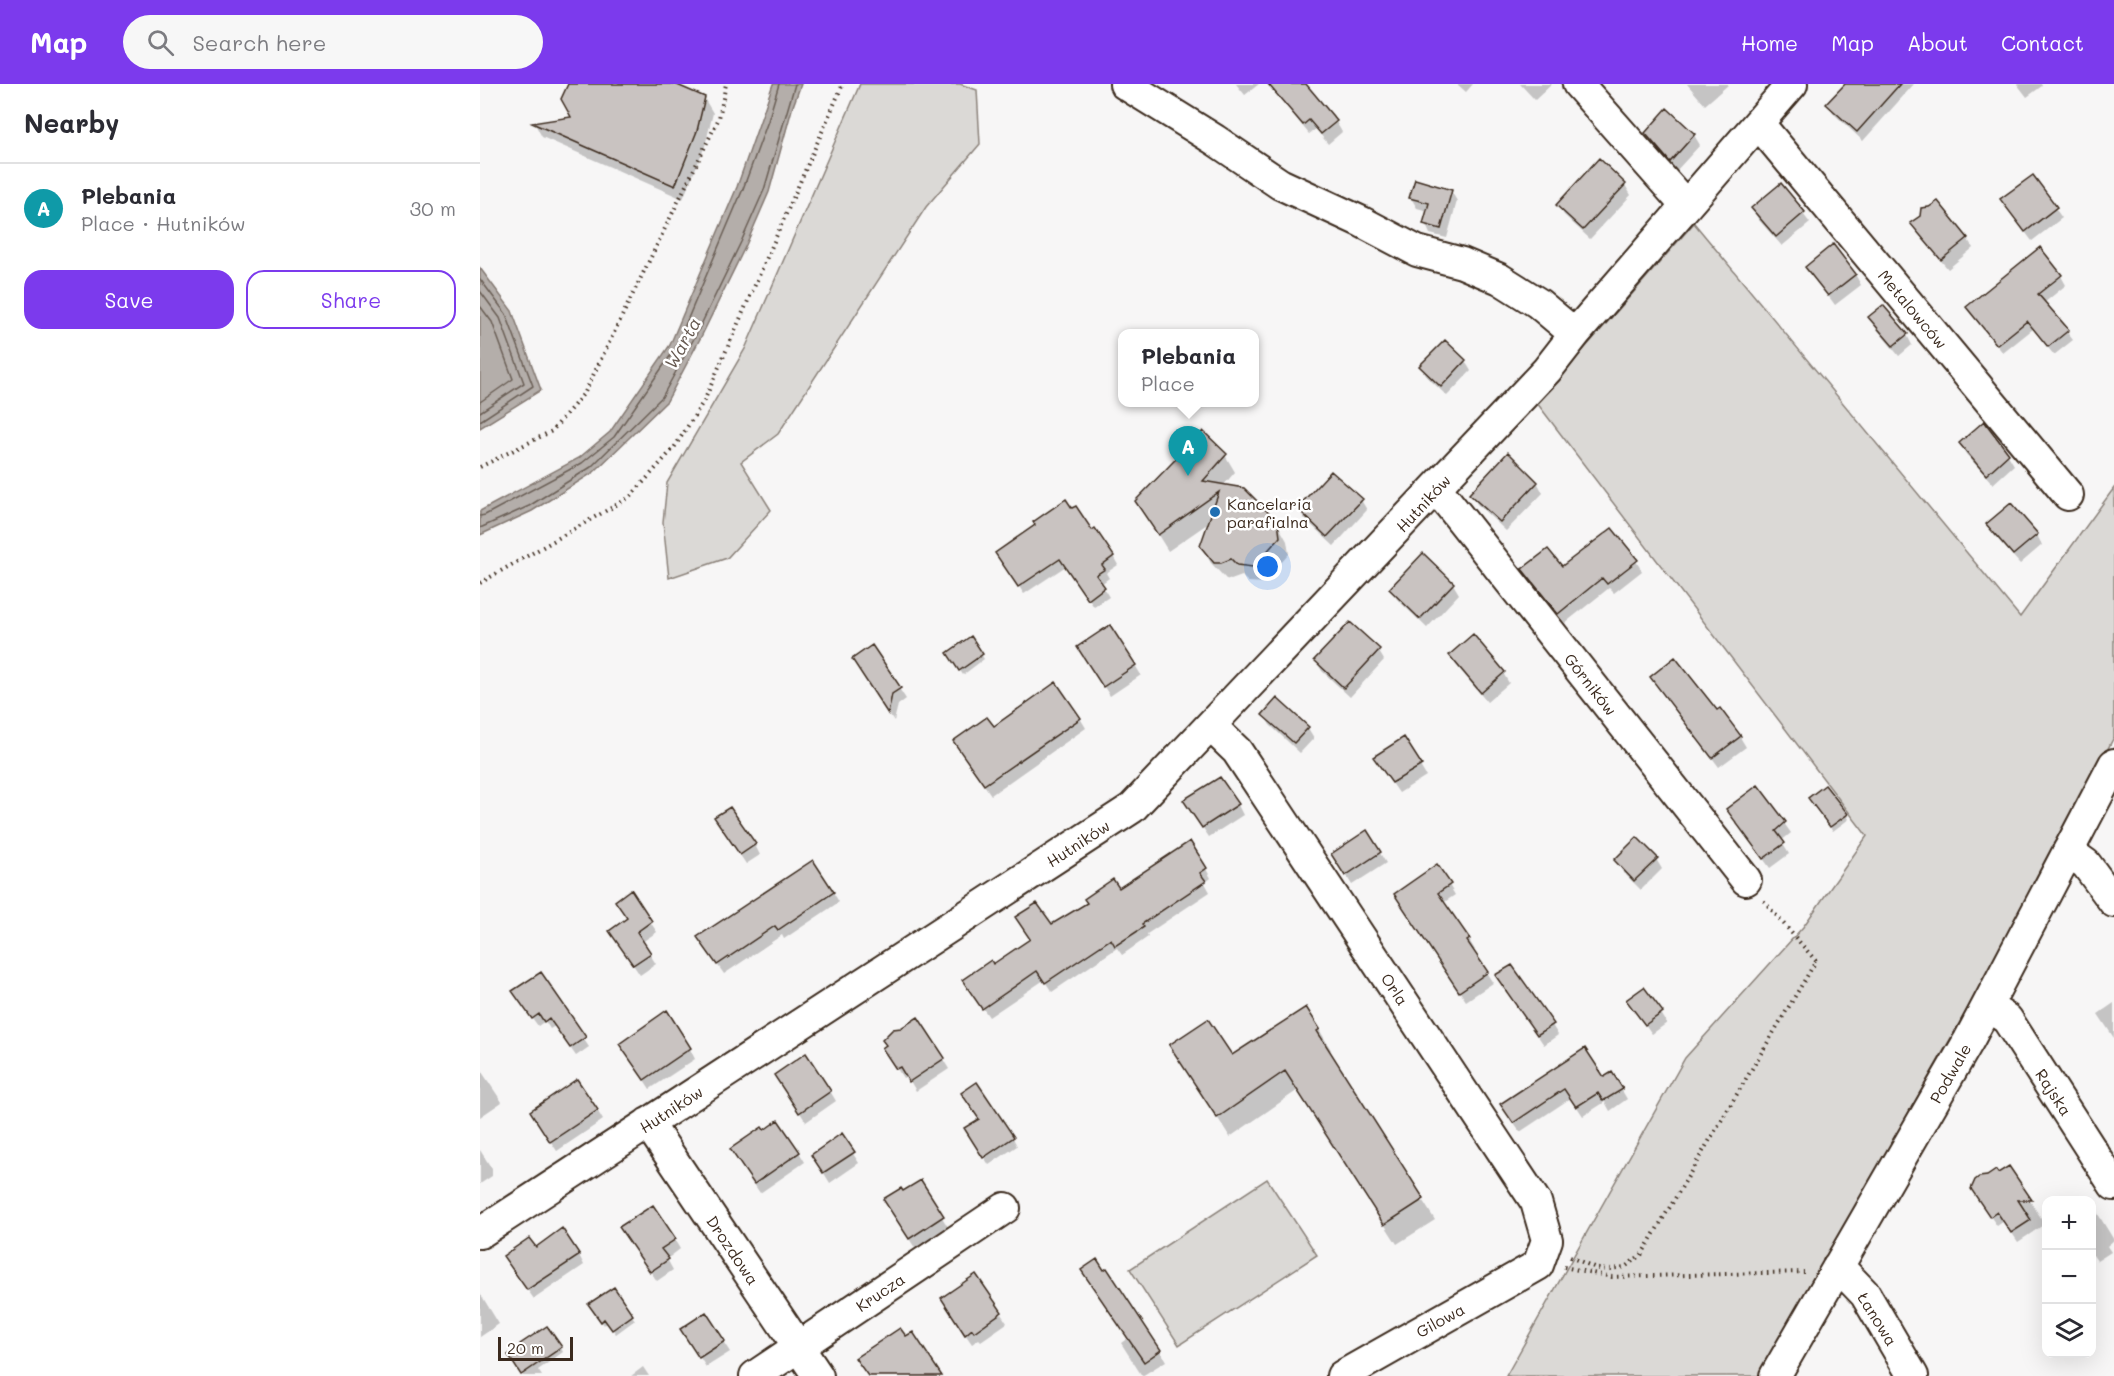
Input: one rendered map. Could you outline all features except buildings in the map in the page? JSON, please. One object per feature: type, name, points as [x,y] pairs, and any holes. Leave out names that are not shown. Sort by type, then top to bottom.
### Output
[{"type":"street","points":[[1125,84],[1195,127],[1280,184],[1362,222],[1417,251],[1462,263],[1500,279],[1538,303],[1575,334]]},
{"type":"street","points":[[1578,84],[1686,206]]},
{"type":"street","name":"Hutników","points":[[480,1233],[1132,808],[1437,489],[1547,370],[1575,334],[1792,84]]},
{"type":"street","name":"Metalowców","points":[[1759,124],[2068,495]]},
{"type":"street","name":"Górników","points":[[1437,489],[1746,880]]},
{"type":"street","name":"Orla","points":[[1211,726],[1237,751],[1536,1202],[1542,1253]]},
{"type":"street","name":"Podwale","points":[[1775,1376],[1987,1006],[2114,764]]},
{"type":"street","points":[[2068,851],[2086,864],[2114,902]]},
{"type":"street","name":"Rajska","points":[[1987,1006],[2007,1019],[2114,1185]]},
{"type":"street","name":"Drozdowa","points":[[648,1123],[818,1376]]},
{"type":"street","name":"Krucza","points":[[755,1376],[1005,1208]]},
{"type":"street","name":"Gilowa","points":[[1342,1376],[1542,1253]]},
{"type":"street","name":"Łanowa","points":[[1838,1266],[1865,1294],[1913,1376]]},
{"type":"path","points":[[480,467],[552,431],[585,392],[719,118],[726,84]]},
{"type":"path","points":[[480,583],[630,497],[674,448],[705,399],[843,84]]},
{"type":"path","points":[[1542,1253],[1601,1270],[1625,1267],[1642,1254],[1816,961],[1746,880]]},
{"type":"path","points":[[1542,1253],[1567,1268],[1612,1277],[1811,1272],[1838,1266]]},
{"type":"shaded area","points":[[860,84],[960,84],[977,90],[980,144],[926,207],[778,434],[741,462],[771,510],[727,558],[669,578],[663,522],[667,483],[745,349]]},
{"type":"shaded area","points":[[1694,223],[2020,617],[2114,488],[2114,737],[2027,903],[1760,1376],[1506,1376],[1685,1058],[1803,927],[1867,836],[1537,403]]},
{"type":"shaded area","points":[[1267,1179],[1317,1255],[1179,1345],[1130,1269]]},
{"type":"water","name":"Warta","points":[[773,84],[801,84],[769,192],[746,245],[667,401],[594,472],[532,511],[480,535],[480,511],[579,458],[610,432],[670,345],[737,187]]},
{"type":"water","points":[[480,268],[512,311],[541,390],[480,428]]},
{"type":"place","name":"Plebania","points":[[1188,476]]},
{"type":"place","name":"Kancelaria parafialna","points":[[1215,512]]}]
